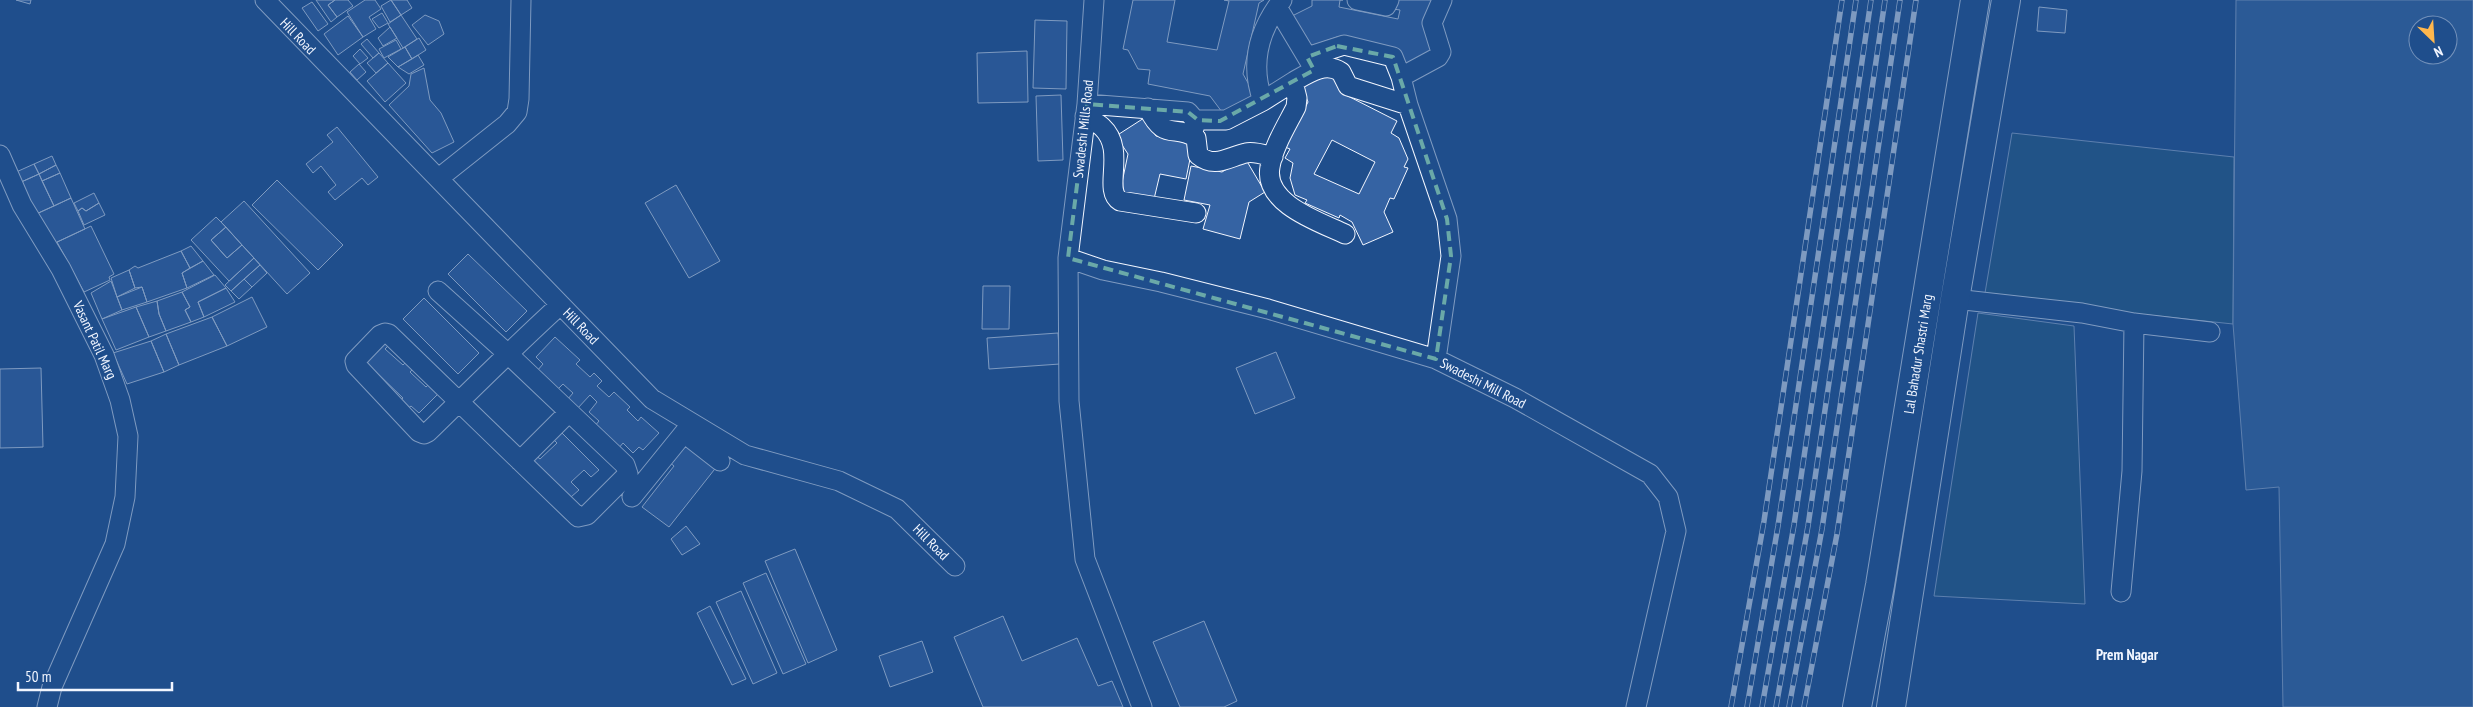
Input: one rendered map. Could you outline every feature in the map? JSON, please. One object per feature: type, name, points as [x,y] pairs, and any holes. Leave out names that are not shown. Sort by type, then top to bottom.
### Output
[{"type":"main road","name":"Lal Bahadur Shastri Marg","points":[[1857,707],[1880,585],[1975,0]]},
{"type":"main road","name":"Lal Bahadur Shastri Marg","points":[[1890,707],[1932,439],[2006,0]]},
{"type":"main road","points":[[1962,77],[1993,80]]},
{"type":"main road","points":[[1939,222],[1967,227]]},
{"type":"main road","points":[[1904,435],[1932,439]]},
{"type":"street","name":"Hill Road","points":[[264,0],[652,399],[688,428],[745,455],[839,481],[897,509],[955,566]]},
{"type":"street","points":[[439,178],[507,124],[516,112],[519,99],[522,0]]},
{"type":"street","name":"Swadeshi Mills Road","points":[[1094,0],[1086,110],[1068,258],[1069,401],[1085,559],[1142,707]]},
{"type":"street","points":[[1357,0],[1381,7],[1386,6],[1389,0]]},
{"type":"street","points":[[1401,76],[1438,56],[1440,52],[1432,24],[1442,0]]},
{"type":"street","points":[[1263,101],[1256,83],[1256,68],[1262,32],[1280,4],[1311,64]]},
{"type":"street","points":[[1086,110],[1148,108],[1153,119],[1163,129],[1194,128],[1226,120],[1263,101],[1292,82],[1311,64],[1344,45],[1393,57],[1401,76],[1408,105],[1447,218],[1450,256],[1436,359]]},
{"type":"street","points":[[1311,64],[1336,69],[1341,72],[1348,86],[1408,105]]},
{"type":"street","points":[[1292,82],[1297,98],[1296,107],[1272,157],[1269,169],[1272,182],[1277,195],[1294,210],[1345,234]]},
{"type":"street","points":[[1086,110],[1104,128],[1116,155],[1112,192],[1114,198],[1120,201],[1196,213]]},
{"type":"street","points":[[1194,128],[1198,155],[1201,158],[1225,162],[1246,152],[1272,157]]},
{"type":"street","name":"Vasant Patil Marg","points":[[0,155],[22,206],[61,269],[104,355],[120,400],[128,436],[125,497],[116,544],[52,687],[47,707]]},
{"type":"street","name":"Swadeshi Mill Road","points":[[1068,258],[1103,270],[1161,282],[1268,309],[1436,359],[1515,398],[1623,457],[1650,474],[1668,497],[1676,531],[1636,707]]},
{"type":"street","points":[[438,291],[508,354],[625,466],[628,474],[626,477],[588,514],[578,517],[459,401],[387,333],[380,335],[355,361],[356,365],[419,432],[428,432],[459,401],[508,354],[560,305]]},
{"type":"street","points":[[1955,299],[2082,313],[2134,323],[2210,332]]},
{"type":"street","points":[[2121,592],[2132,471],[2134,323]]},
{"type":"street","points":[[520,461],[569,412]]},
{"type":"street","points":[[632,497],[688,428],[720,461]]},
{"type":"highlighted area","points":[[1337,46],[1393,57],[1447,219],[1451,256],[1436,359],[1068,258],[1087,104],[1188,112],[1198,120],[1220,121],[1314,70],[1307,57]]},
{"type":"shaded area","points":[[2236,0],[2473,0],[2473,707],[2283,707],[2279,487],[2246,490],[2233,324]]},
{"type":"shaded area","points":[[2012,133],[2234,157],[2233,324],[2073,307],[1985,293]]},
{"type":"shaded area","points":[[1978,313],[2074,326],[2085,604],[1934,596]]},
{"type":"building","points":[[16,0],[31,0],[30,4]]},
{"type":"building","points":[[316,0],[335,0],[328,5],[337,17],[331,22]]},
{"type":"building","points":[[335,0],[348,0],[353,6],[337,17],[328,5]]},
{"type":"building","points":[[365,0],[375,0],[381,9],[369,17],[376,29],[363,37],[347,12]]},
{"type":"building","points":[[391,0],[401,15],[390,22],[381,6]]},
{"type":"building","points":[[391,0],[407,0],[412,8],[401,15]]},
{"type":"building","points":[[1133,0],[1175,0],[1167,42],[1217,50],[1229,1],[1224,0],[1264,0],[1259,3],[1243,74],[1256,97],[1225,116],[1210,96],[1148,84],[1150,70],[1138,69],[1128,50],[1123,49]]},
{"type":"building","points":[[1312,0],[1340,0],[1339,7],[1398,19],[1400,10],[1393,9],[1395,0],[1433,0],[1434,49],[1404,67],[1396,51],[1337,37],[1311,46],[1292,16],[1312,6]]},
{"type":"building","points":[[312,2],[328,24],[318,31],[302,8]]},
{"type":"building","points":[[2039,7],[2067,10],[2065,33],[2037,31]]},
{"type":"building","points":[[382,13],[388,23],[379,28],[372,19]]},
{"type":"building","points":[[401,15],[417,39],[403,48],[388,24]]},
{"type":"building","points":[[425,15],[439,21],[444,34],[428,45],[412,25]]},
{"type":"building","points":[[348,16],[363,37],[338,55],[324,34]]},
{"type":"building","points":[[1035,20],[1067,21],[1066,89],[1033,88]]},
{"type":"building","points":[[390,27],[397,38],[383,46],[378,38]]},
{"type":"building","points":[[419,38],[426,50],[412,59],[405,47]]},
{"type":"building","points":[[367,39],[379,53],[373,58],[361,44]]},
{"type":"building","points":[[396,40],[401,49],[384,58],[379,49]]},
{"type":"building","points":[[405,47],[412,59],[398,67],[388,57]]},
{"type":"building","points":[[360,49],[368,58],[360,64],[353,56]]},
{"type":"building","points":[[1027,51],[1028,102],[978,103],[977,53]]},
{"type":"building","points":[[379,53],[388,63],[376,73],[367,63]]},
{"type":"building","points":[[418,55],[424,65],[409,74],[398,67]]},
{"type":"building","points":[[388,63],[406,83],[385,102],[367,81]]},
{"type":"building","points":[[359,64],[366,72],[357,80],[350,72]]},
{"type":"building","points":[[424,68],[430,100],[441,113],[454,142],[432,153],[389,105],[409,86],[411,74]]},
{"type":"building","points":[[1334,71],[1342,93],[1397,121],[1391,133],[1399,138],[1408,159],[1404,167],[1408,168],[1394,199],[1390,198],[1384,212],[1393,232],[1363,245],[1352,222],[1340,215],[1339,218],[1305,203],[1307,200],[1295,195],[1290,178],[1293,163],[1285,158],[1290,149],[1285,147],[1308,102],[1301,84]],"holes":[[[1332,140],[1375,162],[1359,194],[1314,174]]]},
{"type":"building","points":[[1061,95],[1063,160],[1038,161],[1036,96]]},
{"type":"building","points":[[1144,118],[1156,136],[1193,144],[1186,179],[1160,174],[1154,199],[1120,192],[1128,154],[1116,136]]},
{"type":"building","points":[[337,127],[378,177],[368,185],[362,178],[335,200],[328,192],[336,185],[321,166],[313,173],[306,164],[333,142],[327,135]]},
{"type":"building","points":[[52,156],[56,165],[39,174],[34,164]]},
{"type":"building","points":[[1245,158],[1265,192],[1249,202],[1240,239],[1203,229],[1210,205],[1184,200],[1191,166],[1222,172]]},
{"type":"building","points":[[34,164],[39,174],[19,183],[14,173]]},
{"type":"building","points":[[56,165],[60,173],[42,181],[39,174]]},
{"type":"building","points":[[60,173],[71,198],[54,206],[42,181]]},
{"type":"building","points":[[39,174],[54,206],[34,215],[19,183]]},
{"type":"building","points":[[277,180],[343,245],[318,270],[252,205]]},
{"type":"building","points":[[676,185],[720,261],[689,278],[645,203]]},
{"type":"building","points":[[94,193],[99,203],[86,211],[82,208],[78,211],[74,203]]},
{"type":"building","points":[[71,198],[85,229],[53,244],[34,215]]},
{"type":"building","points":[[244,201],[310,273],[287,294],[221,222]]},
{"type":"building","points":[[99,203],[105,215],[84,225],[78,211],[82,208],[86,211]]},
{"type":"building","points":[[216,217],[226,227],[211,240],[227,258],[242,245],[254,258],[229,281],[191,240]]},
{"type":"building","points":[[91,226],[114,274],[109,277],[110,280],[84,292],[57,242]]},
{"type":"building","points":[[226,227],[242,245],[227,258],[211,240]]},
{"type":"building","points":[[191,246],[203,261],[190,268],[181,251]]},
{"type":"building","points":[[181,251],[190,268],[182,273],[187,288],[147,302],[142,287],[135,288],[129,270],[135,266],[138,268]]},
{"type":"building","points":[[468,254],[527,311],[506,332],[448,274]]},
{"type":"building","points":[[254,258],[260,265],[231,291],[225,285]]},
{"type":"building","points":[[203,261],[214,275],[187,288],[182,273]]},
{"type":"building","points":[[260,265],[267,273],[252,287],[244,279]]},
{"type":"building","points":[[129,270],[135,288],[117,297],[111,278]]},
{"type":"building","points":[[215,275],[226,288],[198,302],[204,317],[191,322],[185,310],[190,307],[182,292]]},
{"type":"building","points":[[244,279],[252,287],[239,299],[231,291]]},
{"type":"building","points":[[111,281],[122,310],[102,319],[91,293]]},
{"type":"building","points":[[983,286],[1010,286],[1009,329],[982,329]]},
{"type":"building","points":[[142,287],[147,302],[122,310],[117,297]]},
{"type":"building","points":[[226,288],[235,302],[204,317],[198,302]]},
{"type":"building","points":[[182,292],[190,307],[185,310],[191,322],[166,331],[159,314],[157,301]]},
{"type":"building","points":[[252,297],[267,327],[227,346],[212,317]]},
{"type":"building","points":[[424,298],[479,353],[458,374],[403,319]]},
{"type":"building","points":[[157,301],[159,314],[166,331],[149,337],[136,307]]},
{"type":"building","points":[[136,307],[149,337],[116,350],[102,319]]},
{"type":"building","points":[[212,317],[227,346],[179,365],[166,334]]},
{"type":"building","points":[[1058,333],[1060,364],[989,369],[987,338]]},
{"type":"building","points":[[166,334],[179,365],[164,372],[151,341]]},
{"type":"building","points":[[555,337],[580,360],[576,364],[590,377],[594,373],[602,381],[597,386],[609,397],[614,392],[630,407],[627,410],[638,421],[641,417],[659,433],[643,450],[639,447],[633,453],[623,443],[618,449],[594,427],[599,421],[589,412],[597,402],[590,395],[577,409],[567,400],[573,393],[563,384],[557,390],[537,371],[543,364],[536,357]]},
{"type":"building","points":[[379,338],[388,346],[385,349],[403,365],[405,363],[412,370],[410,372],[426,387],[428,385],[438,394],[419,413],[411,406],[406,410],[398,402],[403,398],[375,371],[370,376],[361,357]]},
{"type":"building","points":[[151,341],[164,372],[127,384],[113,353]]},
{"type":"building","points":[[1276,352],[1295,398],[1255,414],[1236,368]]},
{"type":"building","points":[[41,368],[43,447],[0,448],[0,369]]},
{"type":"building","points":[[561,432],[599,470],[591,477],[584,470],[571,482],[579,490],[571,497],[551,477],[548,480],[527,459],[533,453],[540,459],[557,443],[554,440]]},
{"type":"building","points":[[686,440],[718,465],[669,527],[642,507],[674,466],[669,462]]},
{"type":"building","points":[[686,526],[700,544],[682,555],[671,539]]},
{"type":"building","points":[[795,549],[837,650],[808,663],[765,561]]},
{"type":"building","points":[[766,573],[806,664],[783,674],[743,583]]},
{"type":"building","points":[[741,591],[777,673],[753,684],[716,602]]},
{"type":"building","points":[[710,606],[746,679],[732,685],[697,613]]},
{"type":"building","points":[[1003,616],[1022,661],[1077,638],[1098,686],[1112,681],[1123,707],[983,707],[954,637]]},
{"type":"building","points":[[1204,621],[1237,701],[1224,707],[1180,707],[1153,642]]},
{"type":"building","points":[[922,641],[933,672],[890,687],[879,656]]},
{"type":"railway","points":[[1731,707],[1764,521],[1842,0]]},
{"type":"railway","points":[[1747,707],[1778,526],[1856,0]]},
{"type":"railway","points":[[1762,707],[1794,525],[1871,0]]},
{"type":"railway","points":[[1776,707],[1808,526],[1885,0]]},
{"type":"railway","points":[[1789,707],[1822,529],[1900,0]]},
{"type":"railway","points":[[1804,707],[1837,534],[1916,0]]},
{"type":"district","name":"Prem Nagar","points":[[2127,654]]}]
